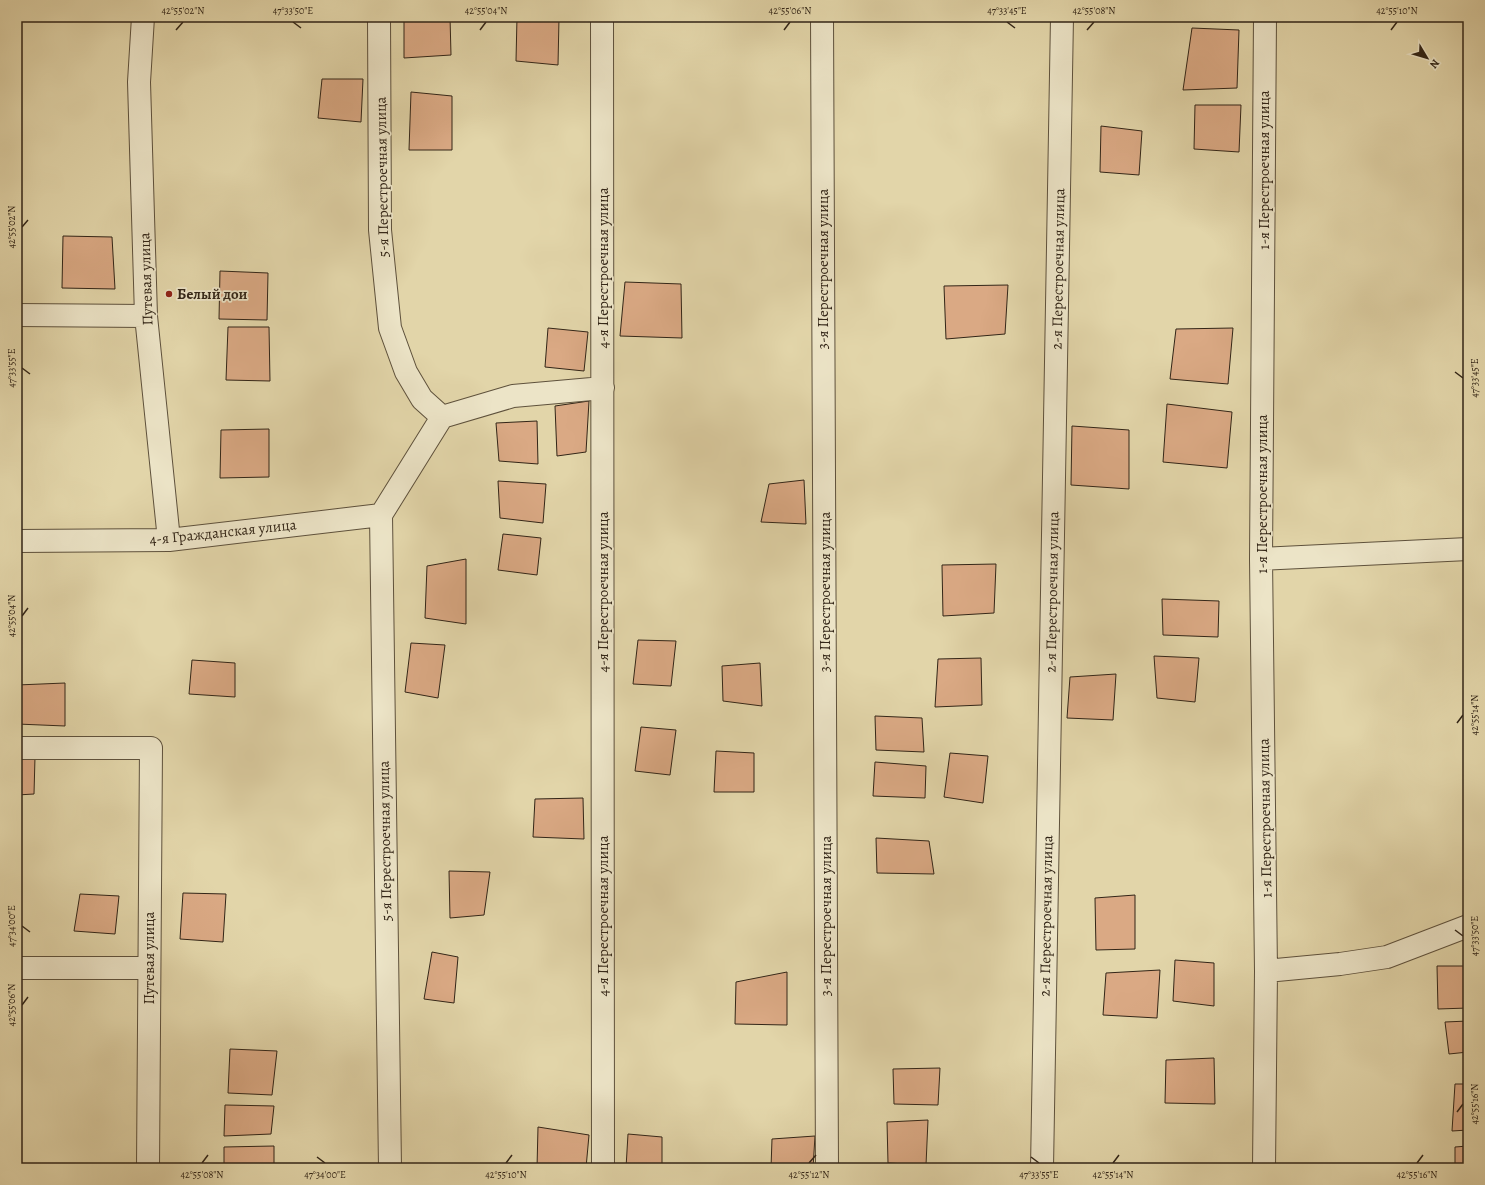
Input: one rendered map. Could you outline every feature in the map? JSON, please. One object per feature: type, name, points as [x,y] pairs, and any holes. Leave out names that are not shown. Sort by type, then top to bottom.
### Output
[{"type":"street","name":"Путевая улица","points":[[143,17],[139,82],[146,316],[169,540]]},
{"type":"street","name":"5-я Перестроечная улица","points":[[379,17],[380,230],[390,328],[406,372],[422,398],[442,418]]},
{"type":"street","name":"4-я Перестроечная улица","points":[[602,17],[603,1168]]},
{"type":"street","name":"3-я Перестроечная улица","points":[[822,17],[828,1168]]},
{"type":"street","name":"2-я Перестроечная улица","points":[[1042,1168],[1062,17]]},
{"type":"street","name":"1-я Перестроечная улица","points":[[1264,1168],[1266,970],[1261,559],[1265,17]]},
{"type":"street","points":[[17,315],[146,316]]},
{"type":"street","points":[[381,515],[442,418],[513,396],[603,388]]},
{"type":"street","name":"5-я Перестроечная улица","points":[[381,515],[390,1168]]},
{"type":"street","name":"4-я Гражданская улица","points":[[17,541],[169,540],[381,515]]},
{"type":"street","points":[[1261,559],[1468,549]]},
{"type":"street","name":"Путевая улица","points":[[17,748],[151,748],[148,1168]]},
{"type":"street","points":[[1266,970],[1340,964],[1387,957],[1468,926]]},
{"type":"street","points":[[17,968],[149,968]]},
{"type":"building","points":[[404,17],[450,17],[451,55],[404,58]]},
{"type":"building","points":[[517,17],[559,18],[558,65],[516,61]]},
{"type":"building","points":[[1192,28],[1239,30],[1237,88],[1183,90]]},
{"type":"building","points":[[322,79],[363,79],[361,122],[318,118]]},
{"type":"building","points":[[411,92],[452,96],[452,150],[409,150]]},
{"type":"building","points":[[1195,105],[1241,105],[1239,152],[1194,149]]},
{"type":"building","points":[[1101,126],[1142,131],[1139,175],[1100,172]]},
{"type":"building","points":[[63,236],[112,237],[115,289],[62,288]]},
{"type":"building","points":[[220,271],[268,273],[267,320],[219,319]]},
{"type":"building","points":[[625,282],[681,284],[682,338],[620,336]]},
{"type":"building","points":[[1008,285],[1005,334],[946,339],[944,286]]},
{"type":"building","points":[[228,327],[269,327],[270,381],[226,380]]},
{"type":"building","points":[[548,328],[588,332],[584,371],[545,367]]},
{"type":"building","points":[[1233,328],[1228,384],[1170,379],[1176,329]]},
{"type":"building","points":[[589,401],[586,452],[557,456],[555,406]]},
{"type":"building","points":[[1167,404],[1232,412],[1227,468],[1163,462]]},
{"type":"building","points":[[537,421],[538,464],[499,461],[496,423]]},
{"type":"building","points":[[1072,426],[1129,430],[1129,489],[1071,485]]},
{"type":"building","points":[[269,429],[269,477],[220,478],[221,430]]},
{"type":"building","points":[[804,480],[806,524],[761,522],[769,484]]},
{"type":"building","points":[[498,481],[546,484],[543,523],[500,518]]},
{"type":"building","points":[[503,534],[541,538],[537,575],[498,570]]},
{"type":"building","points":[[466,559],[466,624],[425,618],[427,566]]},
{"type":"building","points":[[996,564],[994,613],[943,616],[942,565]]},
{"type":"building","points":[[1162,599],[1219,601],[1218,637],[1163,635]]},
{"type":"building","points":[[638,640],[676,641],[671,686],[633,684]]},
{"type":"building","points":[[411,643],[445,645],[438,698],[405,692]]},
{"type":"building","points":[[1154,656],[1199,658],[1195,702],[1157,698]]},
{"type":"building","points":[[981,658],[982,705],[935,707],[938,659]]},
{"type":"building","points":[[192,660],[235,663],[235,697],[189,694]]},
{"type":"building","points":[[760,663],[762,706],[723,701],[722,666]]},
{"type":"building","points":[[1116,674],[1113,720],[1067,718],[1070,677]]},
{"type":"building","points":[[65,683],[65,726],[17,724],[17,685]]},
{"type":"building","points":[[875,716],[922,718],[924,752],[876,750]]},
{"type":"building","points":[[641,727],[676,730],[670,775],[635,771]]},
{"type":"building","points":[[716,751],[754,753],[754,792],[714,792]]},
{"type":"building","points":[[950,753],[988,756],[983,803],[944,797]]},
{"type":"building","points":[[35,757],[34,794],[17,795],[17,758]]},
{"type":"building","points":[[875,762],[926,766],[925,798],[873,796]]},
{"type":"building","points":[[583,798],[584,839],[533,837],[535,799]]},
{"type":"building","points":[[876,838],[929,841],[934,874],[877,873]]},
{"type":"building","points":[[449,871],[490,872],[484,915],[450,918]]},
{"type":"building","points":[[183,893],[226,894],[223,942],[180,939]]},
{"type":"building","points":[[80,894],[119,896],[115,934],[74,931]]},
{"type":"building","points":[[1135,895],[1135,949],[1096,950],[1095,898]]},
{"type":"building","points":[[432,952],[458,957],[454,1003],[424,999]]},
{"type":"building","points":[[1175,960],[1214,963],[1214,1006],[1173,1001]]},
{"type":"building","points":[[1437,966],[1468,966],[1468,1008],[1438,1009]]},
{"type":"building","points":[[1160,970],[1157,1018],[1103,1015],[1106,973]]},
{"type":"building","points":[[787,972],[787,1025],[735,1024],[736,982]]},
{"type":"building","points":[[1468,1021],[1468,1052],[1449,1054],[1445,1022]]},
{"type":"building","points":[[230,1049],[277,1051],[272,1095],[228,1093]]},
{"type":"building","points":[[1214,1058],[1215,1104],[1165,1103],[1166,1060]]},
{"type":"building","points":[[940,1068],[938,1105],[894,1104],[893,1069]]},
{"type":"building","points":[[1455,1084],[1468,1084],[1468,1130],[1452,1131]]},
{"type":"building","points":[[225,1105],[274,1106],[271,1134],[224,1136]]},
{"type":"building","points":[[928,1120],[926,1165],[888,1163],[887,1122]]},
{"type":"building","points":[[538,1127],[589,1135],[586,1168],[537,1168]]},
{"type":"building","points":[[628,1134],[662,1137],[662,1168],[626,1168]]},
{"type":"building","points":[[815,1136],[813,1168],[771,1168],[772,1139]]},
{"type":"building","points":[[274,1146],[274,1168],[224,1168],[224,1147]]},
{"type":"building","points":[[1468,1146],[1468,1168],[1455,1168],[1455,1147]]},
{"type":"place","name":"Белый дои","points":[[169,294]]}]
